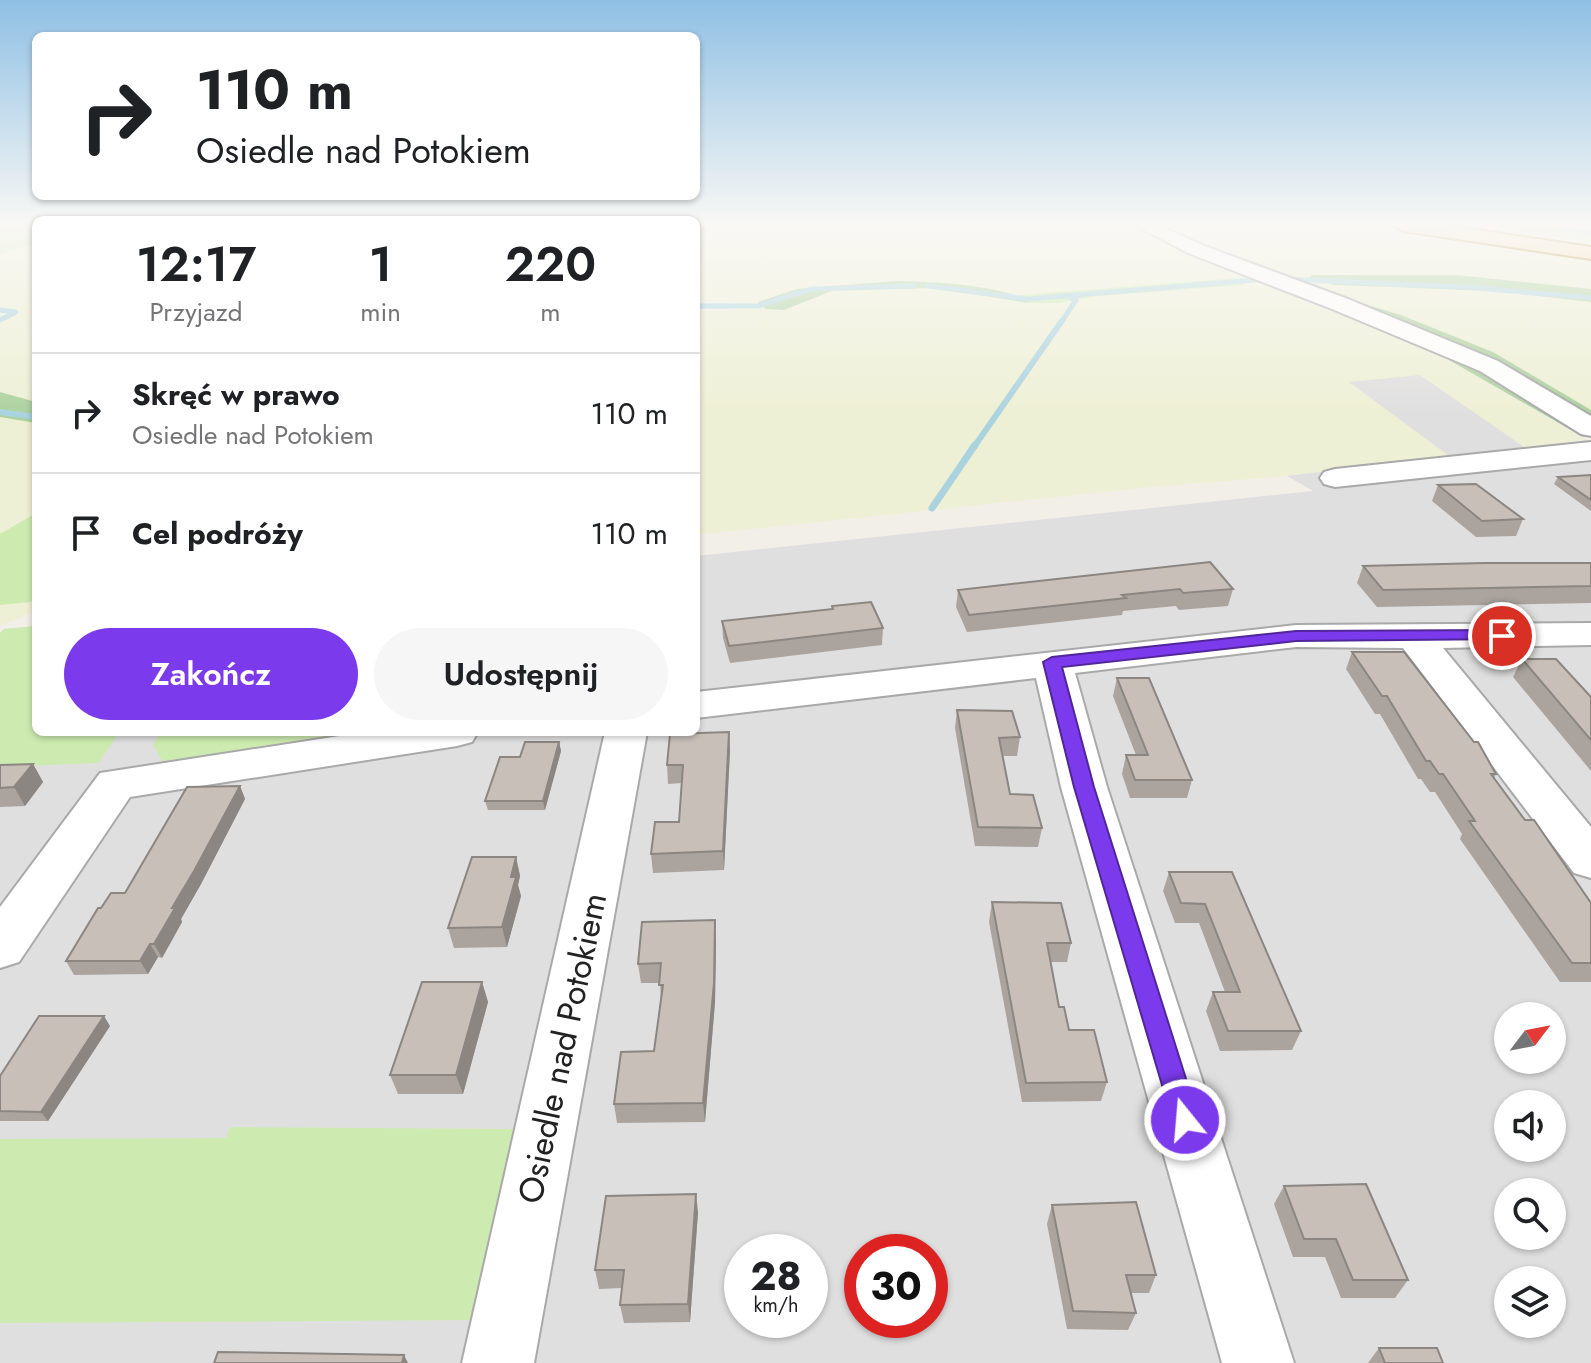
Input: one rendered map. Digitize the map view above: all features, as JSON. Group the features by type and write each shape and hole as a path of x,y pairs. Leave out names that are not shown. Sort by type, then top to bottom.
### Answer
{"street":[{"path":"1299,289 1489,366 1591,428"},
{"path":"1335,478 1591,451"},
{"path":"700,705 1296,636 1591,634"},
{"path":"1414,637 1591,860"},
{"path":"1052,662 1084,787 1258,1363"},
{"path":"0,947 116,784 431,736"},
{"name":"Osiedle nad Potokiem","path":"498,1363 625,736"}],"shaded area":[{"path":"1461,368 1591,443 1591,1363 0,1363 0,633 4,629 32,626 32,736 700,736 700,556 1313,491 1287,476 1306,383"}],"green space":[{"path":"0,289 32,289 32,401 0,392"},
{"path":"700,289 802,289 759,302 783,310 834,290 938,289 1027,302 1020,295 981,289 1286,289 1435,352 1589,442 1527,449 1420,375 1349,382 1449,456 1287,476 1152,487 700,535 700,311 731,310 739,302 700,300"},
{"path":"797,289 904,289 834,290 784,310 766,309 758,302"},
{"path":"938,289 989,289 1029,303"},
{"path":"1102,289 1196,289 1098,296 1057,303 1029,303 1020,295"},
{"path":"1315,289 1591,289 1591,410 1493,352 1401,315"},
{"path":"1431,289 1587,289 1591,289 1591,302 1496,291"},
{"path":"1318,290 1401,315 1493,352 1591,410 1591,437 1583,437 1435,352 1330,306"},
{"path":"0,392 32,401 32,422 0,417"},
{"path":"0,417 32,422 32,515 0,534"},
{"path":"32,515 30,602 0,605 0,534"},
{"path":"30,602 32,613 0,626 0,605"},
{"path":"32,626 32,736 117,736 98,763 0,767 0,633 4,629"},
{"path":"159,736 330,736 329,739 162,761 153,745"},
{"path":"230,1127 516,1129 474,1320 0,1323 0,1139 226,1138"}],"building":[{"path":"1591,475 1591,500 1558,477"},
{"path":"1476,484 1523,519 1482,521 1438,485"},
{"path":"1210,562 1233,589 1183,593 1180,589 969,615 958,590"},
{"path":"1591,563 1591,586 1383,590 1363,566"},
{"path":"871,602 883,628 729,646 722,621 833,609 832,606"},
{"path":"1352,652 1404,652 1474,742 1478,742 1496,774 1491,774 1525,820 1534,820 1591,903 1591,963 1572,963 1469,821 1475,821 1443,774 1439,774 1430,761 1426,761 1387,696 1382,696"},
{"path":"1522,659 1556,659 1591,697 1591,740"},
{"path":"1117,678 1149,678 1192,780 1135,780 1126,755 1148,755"},
{"path":"957,710 1012,711 1020,737 999,738 1010,794 1033,795 1042,828 978,827"},
{"path":"729,732 723,851 651,854 655,822 679,822 683,765 667,765 670,736 700,736 700,733"},
{"path":"525,742 559,742 543,801 485,801 500,757 520,757"},
{"path":"33,764 14,787 0,788 0,765"},
{"path":"240,786 172,908 175,908 140,961 66,961 98,908 111,893 125,893 187,787"},
{"path":"472,857 516,857 511,877 516,877 502,927 448,928"},
{"path":"1169,872 1232,872 1301,1031 1228,1031 1213,992 1240,992 1205,904 1181,903"},
{"path":"992,902 1061,903 1071,943 1047,943 1059,1007 1064,1007 1069,1030 1094,1030 1107,1082 1026,1083"},
{"path":"715,920 714,983 703,1103 614,1104 621,1052 654,1051 663,985 659,985 661,963 638,964 642,922"},
{"path":"422,982 482,982 456,1075 390,1075"},
{"path":"39,1016 104,1016 41,1112 0,1111 0,1076"},
{"path":"1366,1184 1408,1280 1353,1280 1336,1239 1304,1239 1284,1186"},
{"path":"696,1194 688,1304 620,1305 624,1270 595,1270 606,1196"},
{"path":"1136,1202 1156,1275 1126,1275 1136,1313 1073,1311 1052,1205"},
{"path":"1379,1348 1437,1348 1443,1363 1385,1363"},
{"path":"218,1352 404,1355 402,1363 214,1363"}],"waterway":[{"path":"700,306 758,306 812,289 825,289"},
{"path":"948,289 1028,299 1067,296"},
{"path":"1067,296 1152,289"},
{"path":"1484,289 1591,298"},
{"path":"1060,324 1076,300 1067,296"},
{"path":"0,310 16,312 0,320"},
{"path":"974,447 1061,322"},
{"path":"0,412 32,416"},
{"path":"932,508 975,445"}],"route":[{"path":"1185,1120 1084,787 1052,662 1296,636 1502,636"}]}
